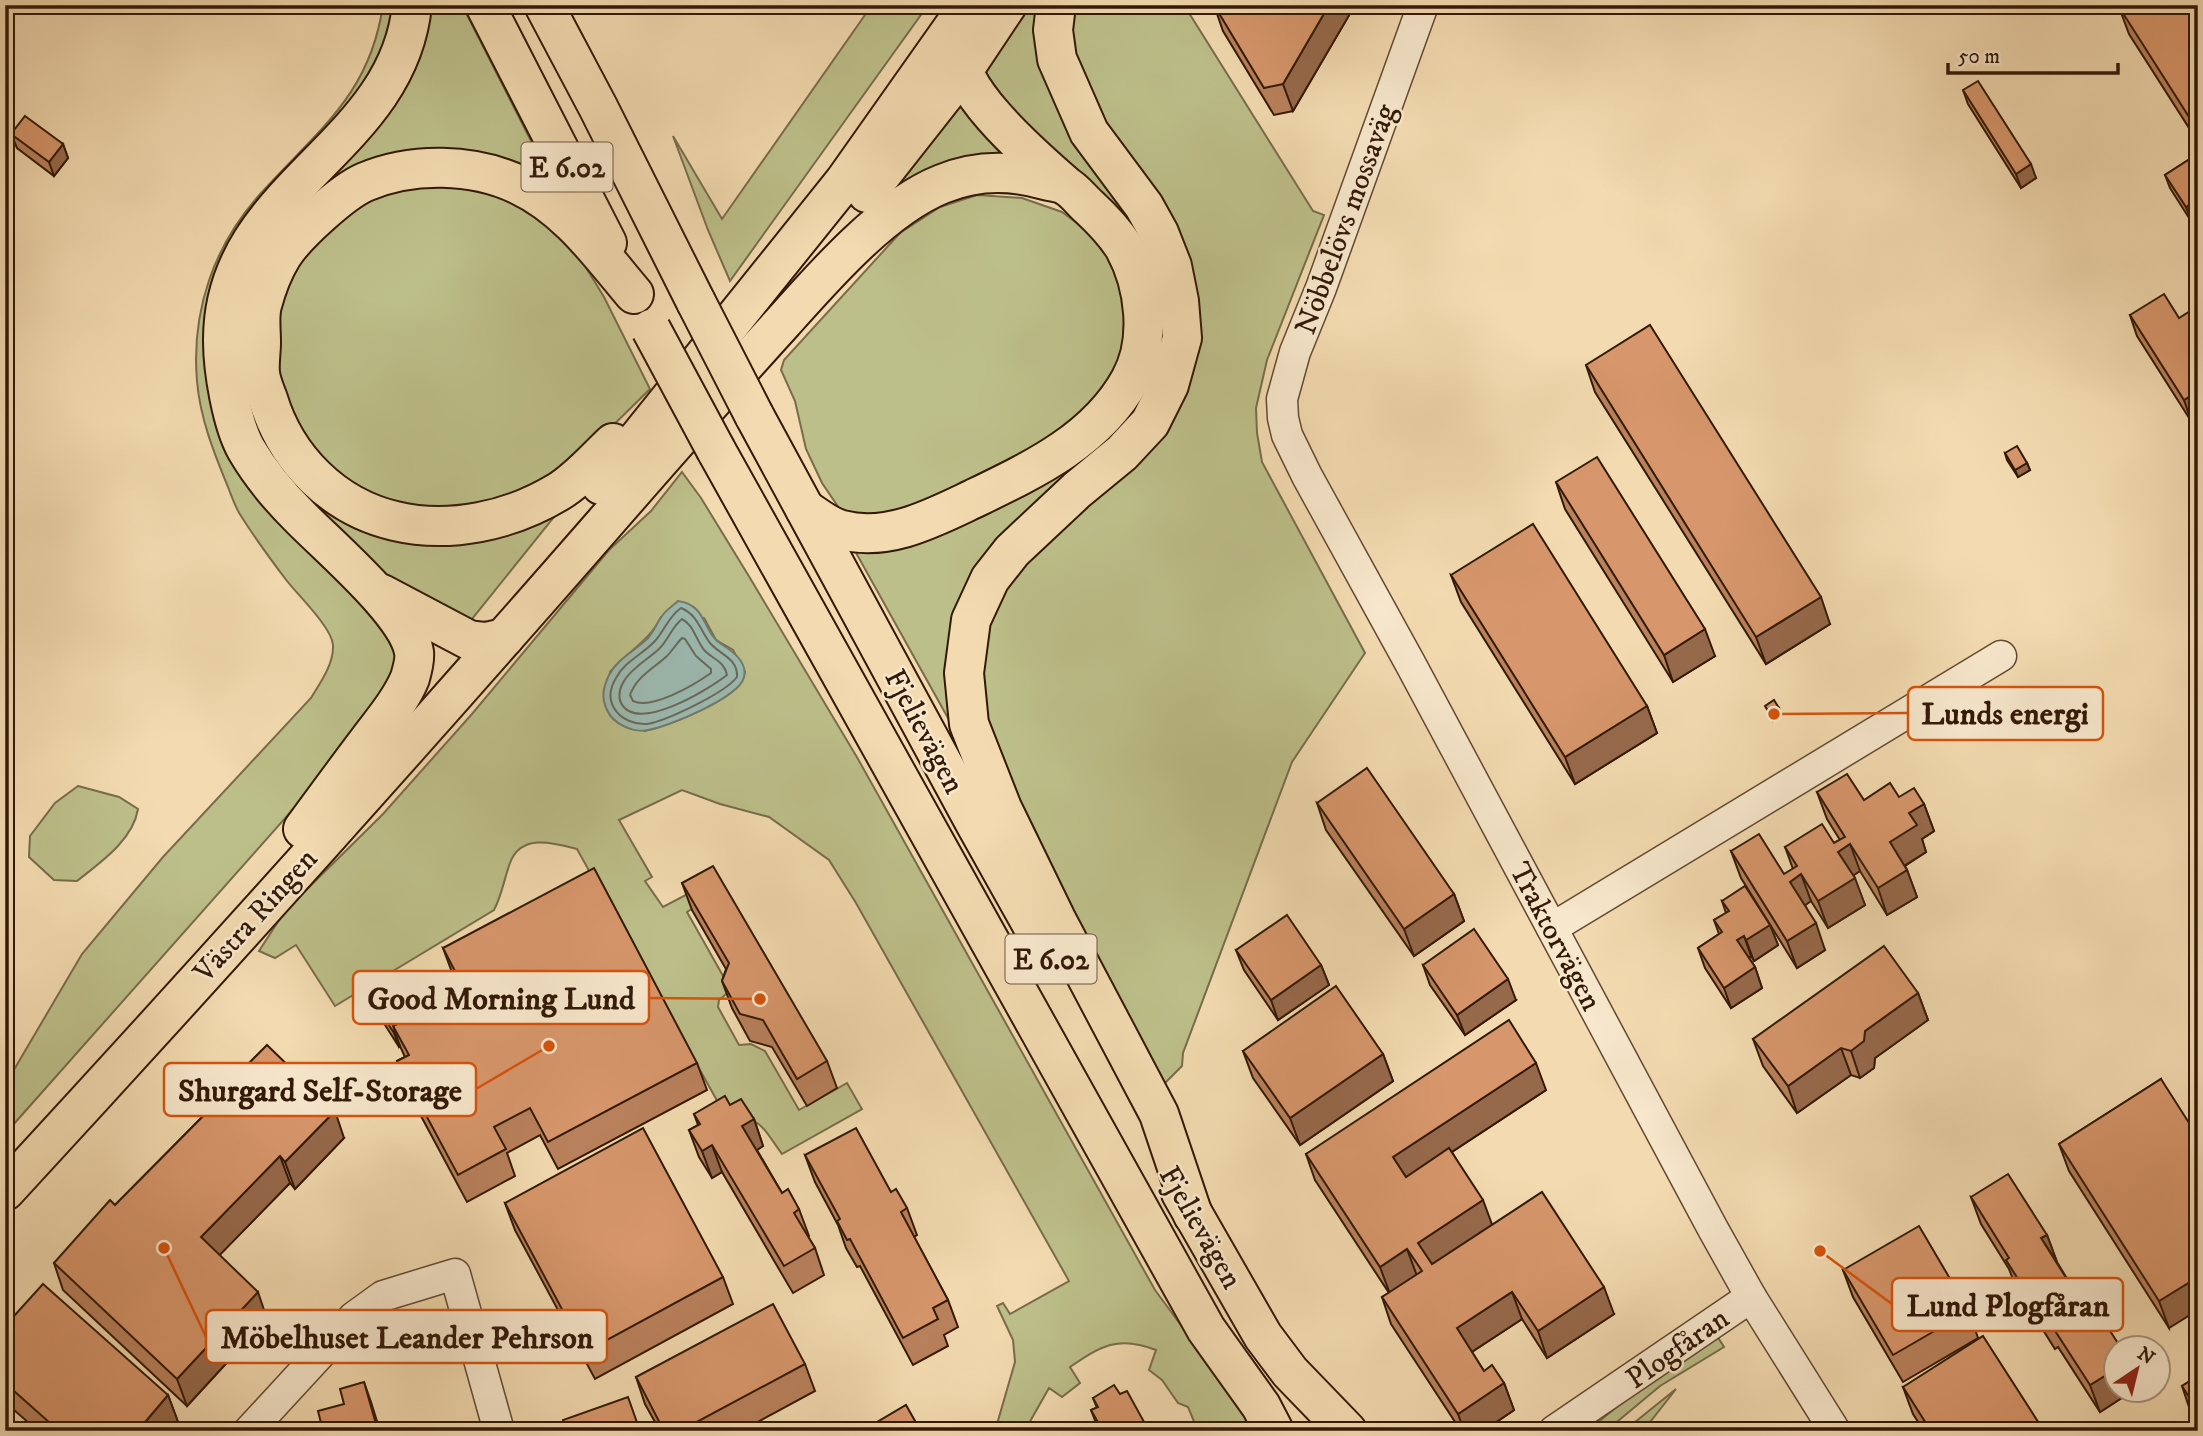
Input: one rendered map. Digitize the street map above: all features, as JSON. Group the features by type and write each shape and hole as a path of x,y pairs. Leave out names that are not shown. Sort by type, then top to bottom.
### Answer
{"main road":[{"path":"298,837 392,709 410,676 415,653 391,611 373,589 297,514 269,482 246,448 233,411 223,341 229,294 244,252 264,221 284,197 348,134 388,82 410,29 412,5"},
{"name":"Fjelievägen","path":"485,5 716,450 1206,1329 1261,1406 1274,1431"},
{"name":"Fjelievägen","path":"544,5 754,415 975,824 1194,1215 1263,1336 1290,1372 1347,1431"},
{"path":"487,639 634,446 844,182 969,5"},
{"path":"806,509 837,529 873,534 937,517 1013,480 1066,449 1104,419 1132,377 1143,342 1142,305 1133,266 1121,242 1098,215 1027,151 972,89 962,71 959,53 967,33 984,5"},
{"path":"663,454 962,71 1007,5"},
{"path":"1056,5 1053,30 1057,59 1089,132 1144,206 1158,233 1172,265 1182,338 1169,385 1150,423 1122,453 1012,551 990,579 971,620 964,673 969,724 1002,807 1050,907 1159,1114 1194,1215"},
{"path":"634,294 582,232 551,205 520,185 479,172 438,167 405,171 364,183 347,194 303,231 282,256 262,306 260,374 272,412 288,444 306,468 344,501 374,516 417,526 449,526 522,511 560,491 613,444 844,182"},
{"path":"487,639 663,454 800,303 869,233 902,207 937,185 967,175 995,172 1030,176 1066,186"},
{"path":"373,589 487,639"},
{"name":"Västra Ringen","path":"5,1157 298,837 487,639"},
{"name":"Västra Ringen","path":"5,1191 487,639"}],"street":[{"name":"Nöbbelövs mossaväg","path":"1287,435 1282,399 1295,352 1321,288 1423,5"},
{"name":"Traktorvägen","path":"1287,435 1709,1222 1751,1297 1835,1431"},
{"path":"1552,928 2001,656"},
{"path":"250,1431 354,1317 383,1296 455,1275 499,1431"},
{"name":"Plogfåran","path":"1554,1431 1751,1297"},
{"name":"Plogfåran","path":"1567,1431 1603,1399"}],"green space":[{"path":"383,5 398,5 396,28 211,375 386,630 400,656 373,719 5,1134 5,1085 82,954 163,857 311,698 331,659 333,645 327,630 269,557 234,502 201,408 196,355 198,329 209,280 231,234 245,212 339,109 354,87 376,36"},
{"path":"423,5 462,5 559,196 528,177 327,187 246,369 374,531 562,507 468,624 414,597 365,559 279,477 239,391 245,279"},
{"path":"872,5 928,5 730,281 673,136 722,219"},
{"path":"1022,5 1044,5 1131,209 1167,328 1162,361 1129,428 1010,531 958,736 855,551 1075,455 1155,315 979,63"},
{"path":"1069,5 1184,5 1313,211 1324,215 1267,360 1256,408 1257,433 1262,462 1365,653 1292,762 1183,1053 1182,1066 1161,1087 1034,852 981,705 982,644 1010,576 1187,380 1105,131 1070,51"},
{"path":"959,93 1023,160 878,209"},
{"path":"398,184 494,190 552,225 582,261 604,297 650,389 590,448 552,478 478,510 399,509 330,473 278,393 272,334 290,269 336,215"},
{"path":"977,195 1022,198 1062,212 1094,236 1124,277 1124,355 1090,413 993,475 875,520 852,517 839,508 822,483 806,449 795,401 781,370 784,360 900,233 940,207"},
{"path":"682,472 701,498 858,759 1155,1290 1247,1415 1254,1431 1198,1431 1188,1407 1178,1403 1162,1380 1149,1370 1156,1350 1120,1343 1101,1348 1070,1367 1080,1383 1062,1397 1049,1388 1028,1425 1038,1431 995,1431 1015,1362 1013,1340 997,1306 1003,1303 1010,1314 1069,1281 856,903 829,860 769,817 720,804 682,790 619,820 652,877 645,881 663,907 699,888 707,899 687,912 731,990 719,1000 718,1007 739,1045 751,1044 765,1051 799,1110 847,1083 862,1109 782,1154 754,1121 725,1115 577,849 539,842 522,847 510,863 494,910 335,1006 296,945 275,958 259,951 285,911 383,814 472,714 609,550 651,511","holes":["661,617 704,618 716,640 733,650 745,672 740,682 731,692 703,709 645,731 610,672 645,640"]},
{"path":"78,786 119,797 138,809 130,831 106,858 77,881 54,880 29,857 30,836 55,803"},
{"path":"1717,1336 1724,1347 1660,1386 1606,1431 1587,1431 1623,1402"},
{"path":"1676,1389 1643,1431 1624,1431"}],"water":[{"path":"678,601 694,608 715,639 738,657 744,666 744,677 740,685 717,702 686,717 648,730 624,726 610,715 605,705 607,680 617,664 648,638 664,614"}],"building":[{"path":"1214,5 1329,5 1283,84 1264,88"},
{"path":"2198,5 2198,131 2119,7"},
{"path":"1978,81 2031,164 2016,174 1963,90"},
{"path":"25,116 63,144 49,162 11,134"},
{"path":"2196,155 2198,199 2186,207 2165,175"},
{"path":"2164,294 2179,318 2198,306 2198,391 2184,400 2130,315"},
{"path":"1650,325 1821,597 1756,637 1586,365"},
{"path":"2017,446 2027,463 2015,470 2005,453"},
{"path":"1597,457 1705,629 1664,655 1556,482"},
{"path":"1533,524 1647,706 1565,757 1451,575"},
{"path":"1774,700 1779,708 1770,714 1765,706"},
{"path":"1367,768 1454,894 1404,929 1317,803"},
{"path":"1847,774 1864,800 1890,783 1899,797 1914,788 1924,804 1909,813 1917,825 1890,842 1907,870 1878,888 1850,844 1838,852 1855,878 1818,901 1801,874 1790,882 1816,923 1787,941 1731,851 1759,834 1784,874 1797,866 1785,847 1822,824 1834,843 1845,837 1817,792"},
{"path":"713,866 827,1061 797,1079 763,1020 740,1014 722,981 729,963 682,883"},
{"path":"594,868 697,1063 548,1142 530,1108 494,1127 506,1149 458,1175 397,1061 409,1055 393,1026 436,1003 442,1013 469,998 443,948"},
{"path":"1745,886 1770,925 1746,940 1744,936 1737,940 1755,967 1724,988 1698,948 1722,932 1714,920 1729,911 1722,901"},
{"path":"1287,915 1321,965 1271,1000 1236,950"},
{"path":"1474,929 1508,979 1457,1015 1423,965"},
{"path":"1884,946 1918,993 1865,1031 1864,1041 1851,1051 1841,1048 1788,1086 1753,1039"},
{"path":"414,979 431,1006 393,1026 394,1033 375,1004"},
{"path":"1336,986 1383,1054 1290,1118 1243,1051"},
{"path":"1509,1020 1536,1063 1393,1157 1406,1177 1449,1148 1483,1200 1418,1243 1432,1264 1542,1192 1604,1287 1538,1331 1512,1292 1457,1328 1484,1371 1492,1365 1504,1383 1458,1414 1382,1297 1422,1271 1407,1249 1380,1267 1306,1154"},
{"path":"267,1045 335,1111 285,1162 280,1156 201,1237 258,1292 177,1379 54,1263 110,1200 115,1205 221,1098 217,1095"},
{"path":"2161,1079 2198,1137 2198,1277 2159,1301 2059,1144"},
{"path":"725,1096 730,1105 741,1099 754,1119 742,1126 782,1193 788,1189 799,1209 794,1213 815,1248 784,1266 712,1145 702,1151 689,1130 700,1124 694,1114"},
{"path":"643,1128 723,1277 585,1352 505,1203"},
{"path":"856,1128 891,1192 896,1189 907,1208 901,1212 948,1300 933,1308 938,1319 903,1338 850,1239 847,1240 837,1221 840,1219 805,1155"},
{"path":"2008,1174 2047,1235 2041,1238 2080,1300 2087,1295 2112,1334 2102,1334 2102,1378 2090,1385 2048,1320 2045,1322 1971,1197"},
{"path":"1919,1226 1969,1311 1893,1355 1843,1270"},
{"path":"43,1284 168,1395 146,1421 153,1427 149,1431 59,1431 5,1383 5,1326"},
{"path":"773,1304 805,1364 680,1431 664,1431 636,1377"},
{"path":"1983,1336 2044,1431 1931,1431 1903,1387"},
{"path":"2198,1376 2198,1411 2182,1386"},
{"path":"364,1382 378,1431 307,1431 322,1427 318,1411 344,1404 340,1389"},
{"path":"1114,1385 1120,1394 1127,1391 1149,1431 1092,1431 1100,1426 1091,1410 1098,1407 1093,1398"},
{"path":"628,1397 640,1431 567,1431 563,1420"},
{"path":"906,1405 919,1428 914,1431 868,1431 867,1428"}],"place":[{"name":"Lunds energi","path":"1774,714"},
{"name":"Good Morning Lund","path":"760,999"},
{"name":"Shurgard Self-Storage","path":"549,1046"},
{"name":"Möbelhuset Leander Pehrson","path":"164,1248"},
{"name":"Lund Plogfåran","path":"1820,1251"}]}
